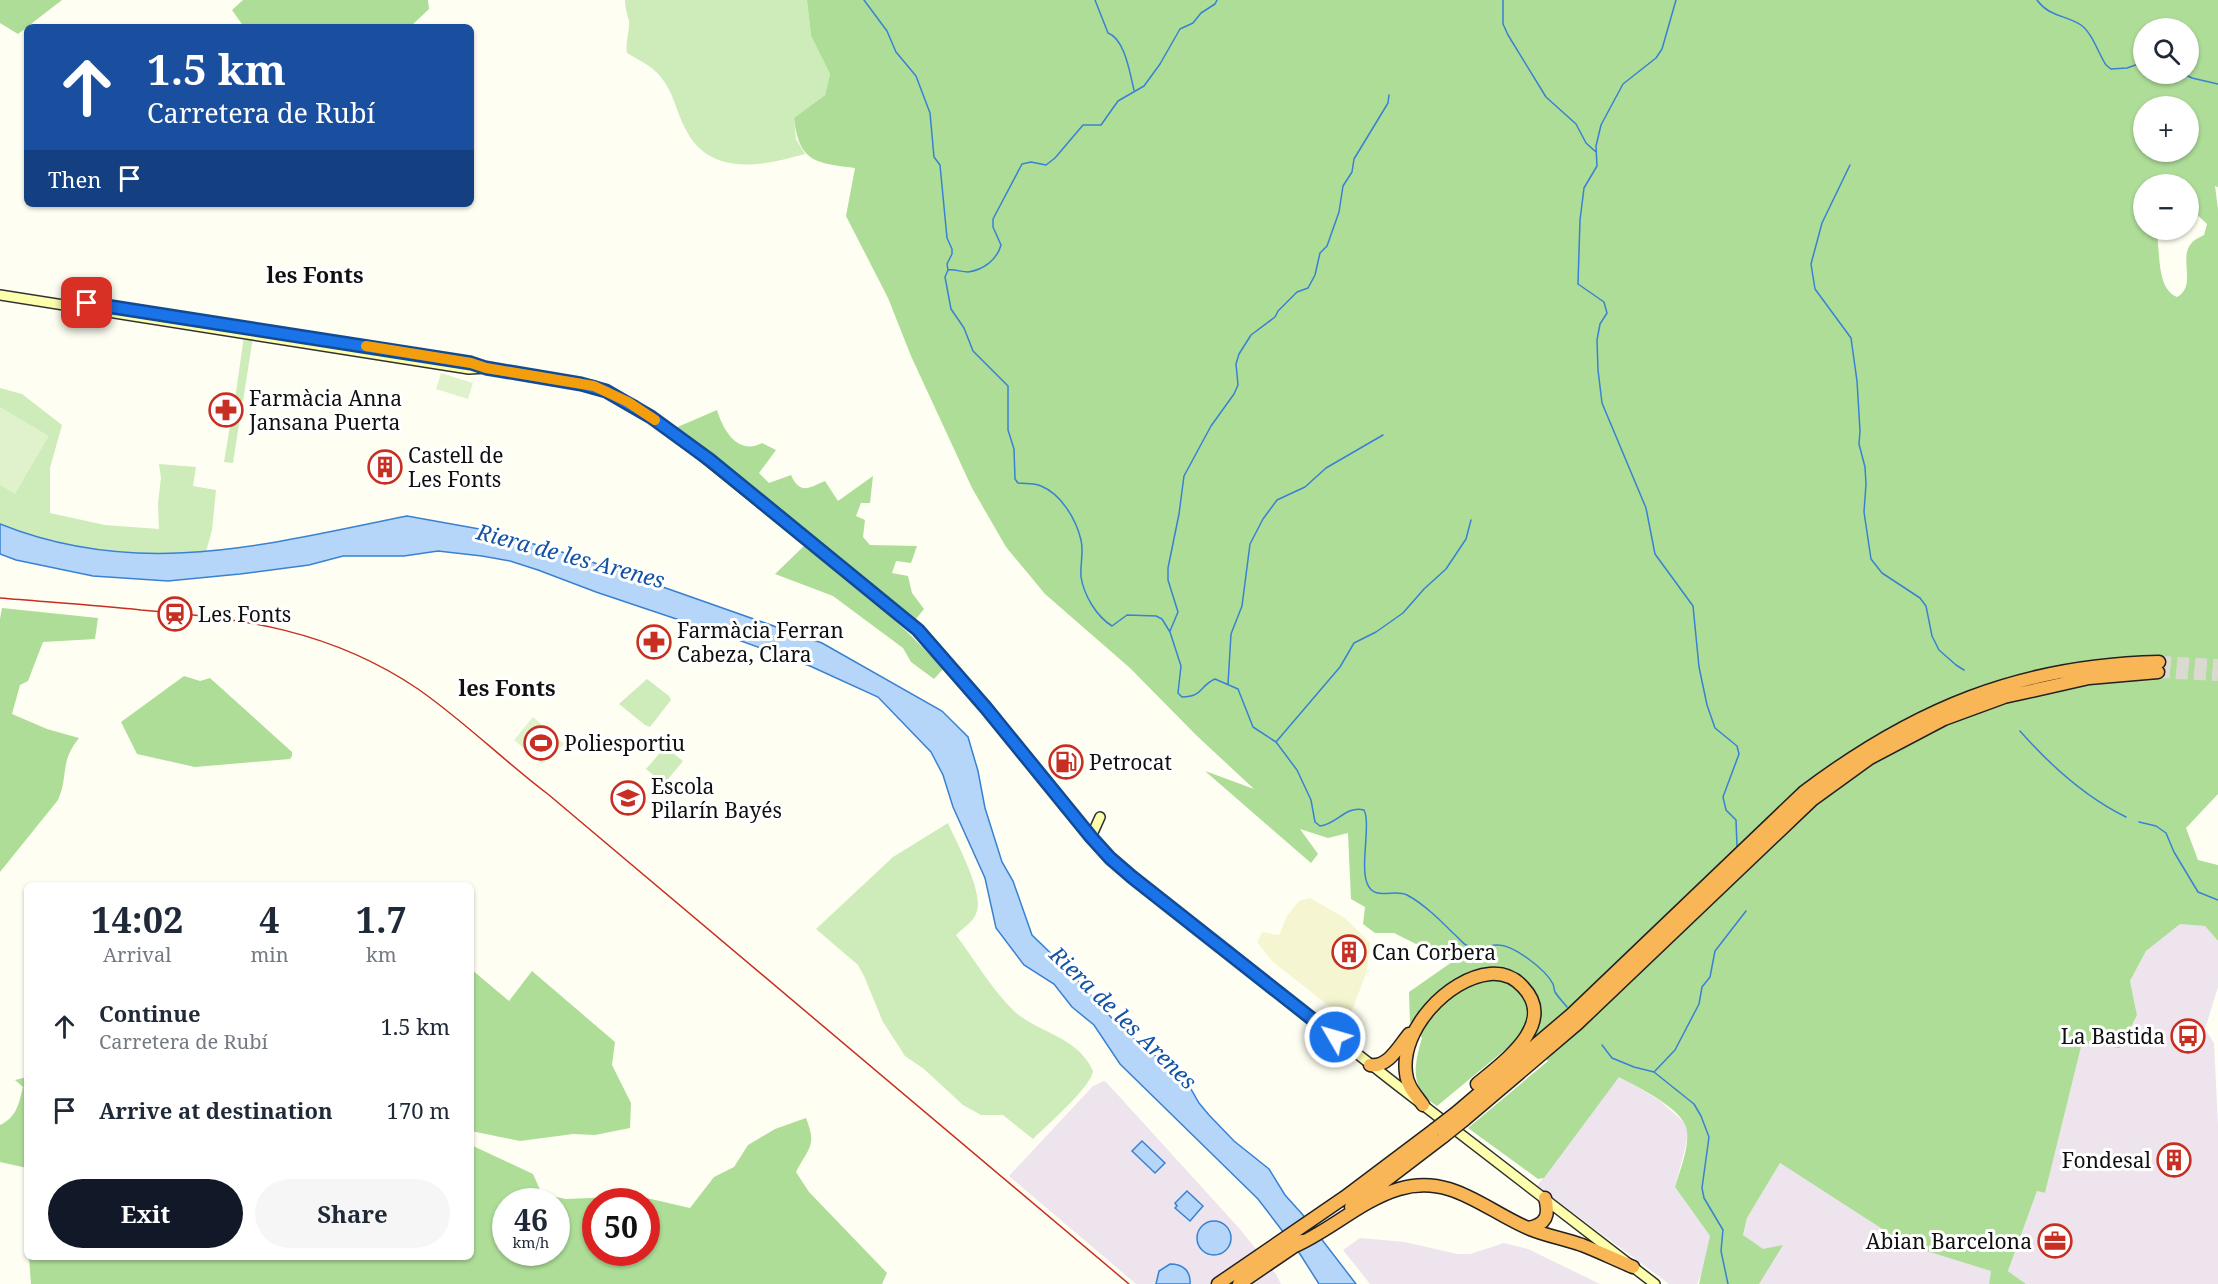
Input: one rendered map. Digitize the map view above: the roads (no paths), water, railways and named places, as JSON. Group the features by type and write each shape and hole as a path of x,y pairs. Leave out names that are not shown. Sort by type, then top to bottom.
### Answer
{"highway":[{"path":"1350,1206 1383,1169 1577,1024 1812,800 1870,758 1944,719 2004,697 2089,678 2158,667"},
{"path":"1239,1284 1350,1206 1456,1114 1522,1043 1532,1027 1533,1004 1529,994 1518,982 1505,975 1490,974 1461,984 1438,1000 1386,1062 1370,1065"},
{"path":"1422,1105 1407,1080 1405,1065 1411,1040 1425,1015"},
{"path":"1218,1284 1350,1206 1418,1185 1449,1188 1474,1198 1528,1228 1584,1246 1633,1267"},
{"path":"1528,1228 1537,1226 1545,1220 1548,1210 1545,1198"}],"main road":[{"path":"0,288 463,368 486,368 581,384 606,391 643,411 710,460 918,630 986,708 1091,837 1132,877 1370,1065 1655,1284"},
{"path":"0,294 242,330"},
{"path":"1079,822 1086,825 1099,820 1091,837"}],"water":[{"name":"Riera de les Arenes","path":"407,516 485,530 572,555 822,643 942,711 968,737 978,771 985,808 1002,862 1013,881 1032,935 1068,970 1120,1027 1183,1075 1199,1103 1209,1115 1234,1141 1269,1169 1285,1195 1356,1284 1319,1284 1300,1254 1258,1199 1120,1064 1094,1025 1072,1007 1054,984 1024,965 996,928 985,878 953,807 943,775 931,752 878,697 810,666 730,637 538,570 510,561 482,556 438,551 404,556 343,556 309,565 168,581 93,576 16,560 0,554 0,524 52,541 103,550 153,553 203,552 253,546"},
{"path":"1142,1141 1165,1163 1155,1173 1132,1151"},
{"path":"1187,1191 1203,1206 1190,1221 1175,1208 1177,1206 1175,1203"},
{"path":"1214,1221 1226,1226 1231,1238 1226,1250 1214,1255 1202,1250 1197,1238 1202,1226"},
{"path":"1170,1264 1179,1265 1188,1272 1190,1284 1156,1284 1159,1271"}],"waterway":[{"path":"864,0 887,31 896,52 916,76 930,113 934,157 940,165 947,238 952,249 945,277 951,309 964,328 973,351 1008,386 1008,430 1014,449 1015,479 1018,483 1041,486 1055,495 1067,508 1079,532 1082,545 1081,577 1088,598 1096,611 1112,626 1127,615 1156,616 1162,619 1170,632 1181,666 1178,693 1182,697 1194,695 1215,679 1238,689 1253,727 1276,742 1297,770 1311,800 1315,822 1320,826 1352,810 1364,810 1366,816 1365,876 1370,889 1379,893 1407,895 1432,912 1463,943 1470,947 1498,945 1521,954 1549,978 1555,992 1567,1007"},
{"path":"1095,0 1108,33 1119,42 1123,49 1134,90"},
{"path":"948,270 974,271 993,260 1001,245 993,227 993,219 1022,164 1031,162 1046,165 1055,158 1083,125 1101,125 1118,101 1144,86 1180,29 1193,23 1217,0"},
{"path":"1503,0 1503,24 1508,35 1546,97 1576,124 1586,143 1596,152"},
{"path":"1676,0 1662,49 1656,58 1623,84 1601,125 1596,146 1597,166 1584,188 1580,220 1578,284 1604,302 1607,313 1600,324 1597,340 1602,403 1646,508 1655,554 1693,606 1699,667 1707,705 1715,728 1737,746 1739,754 1723,797 1726,810 1736,820 1737,846"},
{"path":"2037,0 2052,13 2081,25 2092,38 2106,65 2111,69 2133,66"},
{"path":"2199,80 2218,84"},
{"path":"1170,631 1178,612 1168,580 1168,568 1184,476 1211,426 1234,394 1238,385 1236,364 1239,354 1251,335 1275,317 1297,292 1308,288 1315,275 1320,253 1327,246 1339,212 1343,186 1352,172 1354,159 1388,103 1389,95"},
{"path":"1850,165 1822,223 1811,264 1815,289 1851,338 1857,381 1859,444 1865,467 1864,512 1871,559 1882,573 1920,598 1926,606 1932,636 1939,650 1964,670"},
{"path":"1228,684 1231,634 1242,606 1250,544 1263,519 1277,500 1305,487 1326,468 1383,435"},
{"path":"1276,742 1340,667 1354,643 1376,632 1403,613 1446,569 1466,539 1471,520"},
{"path":"2020,731 2043,756 2082,790 2126,817"},
{"path":"2139,822 2156,826 2166,833 2174,852 2198,892 2218,900"},
{"path":"1655,1071 1675,1050 1699,1004 1702,987 1710,977 1715,951 1746,911"},
{"path":"1602,1045 1612,1058 1654,1072 1694,1104 1701,1116 1709,1137 1702,1188 1704,1198 1723,1230 1721,1251 1728,1284"}],"tunnel":[{"path":"2159,662 2218,665"},
{"path":"2158,672 2218,675"}],"railway":[{"path":"0,598 215,617 285,630 352,653 418,689 549,795 1129,1284"}],"place":[{"name":"Farmàcia Anna Jansana Puerta","path":"226,410"},
{"name":"Castell de Les Fonts","path":"385,467"},
{"name":"Les Fonts","path":"175,614"},
{"name":"Farmàcia Ferran Cabeza, Clara","path":"654,642"},
{"name":"Poliesportiu","path":"541,743"},
{"name":"Petrocat","path":"1066,762"},
{"name":"Escola Pilarín Bayés","path":"628,798"},
{"name":"Can Corbera","path":"1349,952"},
{"name":"La Bastida","path":"2188,1036"},
{"name":"Fondesal","path":"2174,1160"},
{"name":"Abian Barcelona","path":"2055,1241"}],"district":[{"name":"les Fonts","path":"315,274"},
{"name":"les Fonts","path":"507,687"}]}
